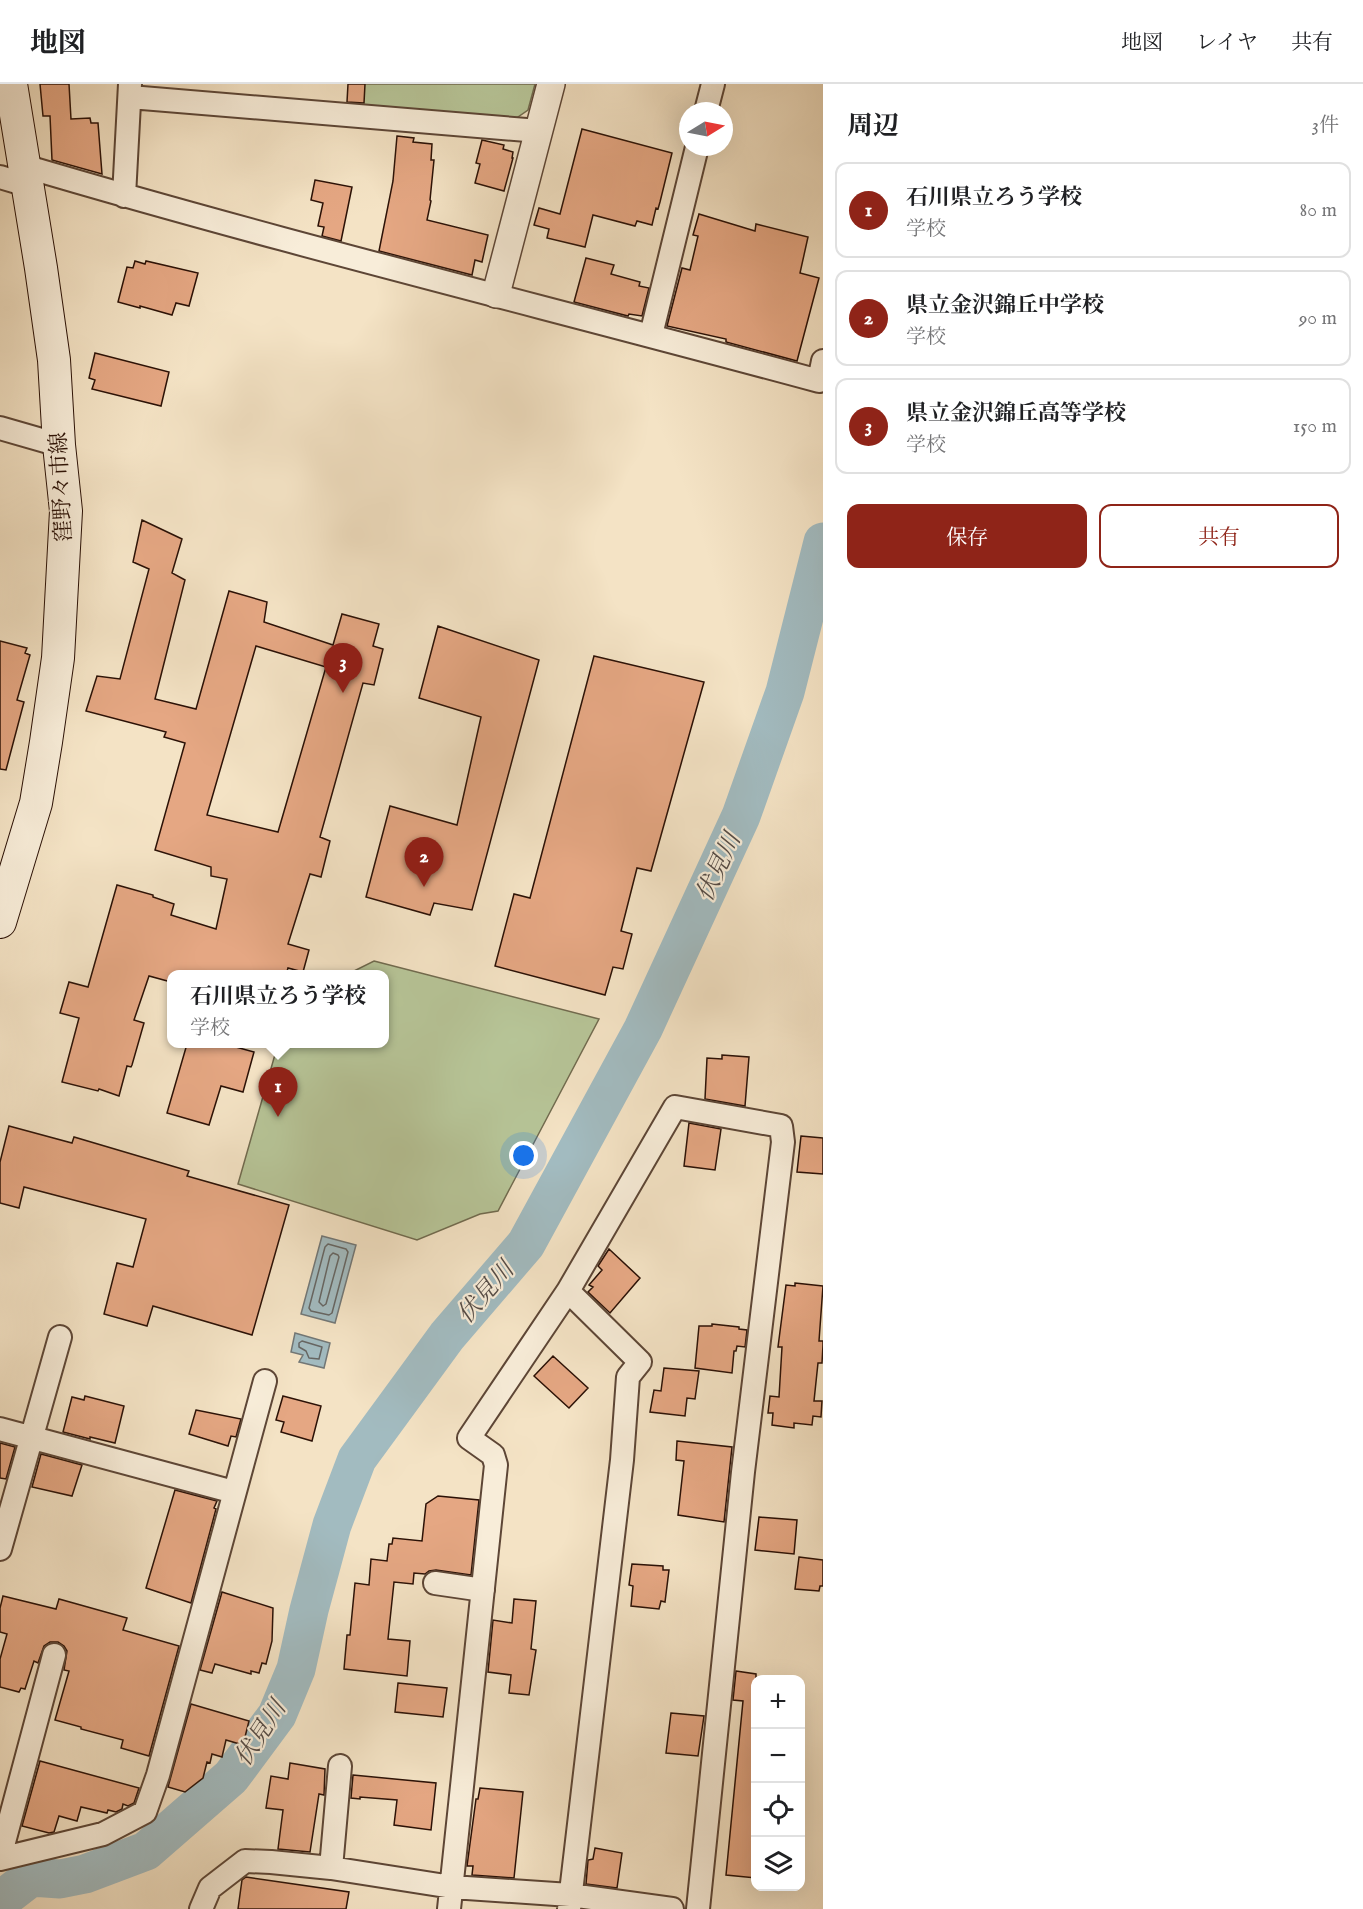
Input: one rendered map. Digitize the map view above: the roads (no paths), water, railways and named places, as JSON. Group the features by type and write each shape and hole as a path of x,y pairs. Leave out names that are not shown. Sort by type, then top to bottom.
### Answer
{"main road":[{"name":"窪野々市線","path":"0,922 36,803 58,658 66,511 54,360 41,268 17,176 10,84"}],"street":[{"path":"496,294 551,84"},
{"path":"708,102 713,84"},
{"path":"124,196 130,90 539,131"},
{"path":"651,335 695,156"},
{"path":"17,176 124,196 819,381 823,361"},
{"path":"2,435 59,445"},
{"path":"451,1898 496,1465 493,1455 469,1438 567,1291 675,1107 782,1126 783,1142 744,1460 698,1909"},
{"path":"567,1291 640,1362 628,1377 622,1460 569,1902"},
{"path":"0,1549 60,1337"},
{"path":"54,1655 0,1858 103,1834 145,1812 158,1775 265,1381"},
{"path":"0,1429 234,1492"},
{"path":"435,1583 483,1590"},
{"path":"331,1868 340,1766"},
{"path":"201,1909 210,1888 245,1861 331,1868 451,1898 569,1902 672,1909"}],"water":[{"path":"322,1236 356,1245 335,1323 301,1314"},
{"path":"295,1333 330,1343 324,1368 299,1362 303,1355 291,1352"}],"waterway":[{"name":"伏見川","path":"0,1901 31,1877 60,1879 85,1874 146,1851 231,1777 277,1715 296,1669 332,1525 357,1459 447,1336 526,1244 643,1029 741,816 785,692 823,542"}],"place":[{"name":"県立金沢錦丘高等学校","path":"343,693"},
{"name":"県立金沢錦丘中学校","path":"424,887"},
{"name":"石川県立ろう学校","path":"278,1117"}]}
